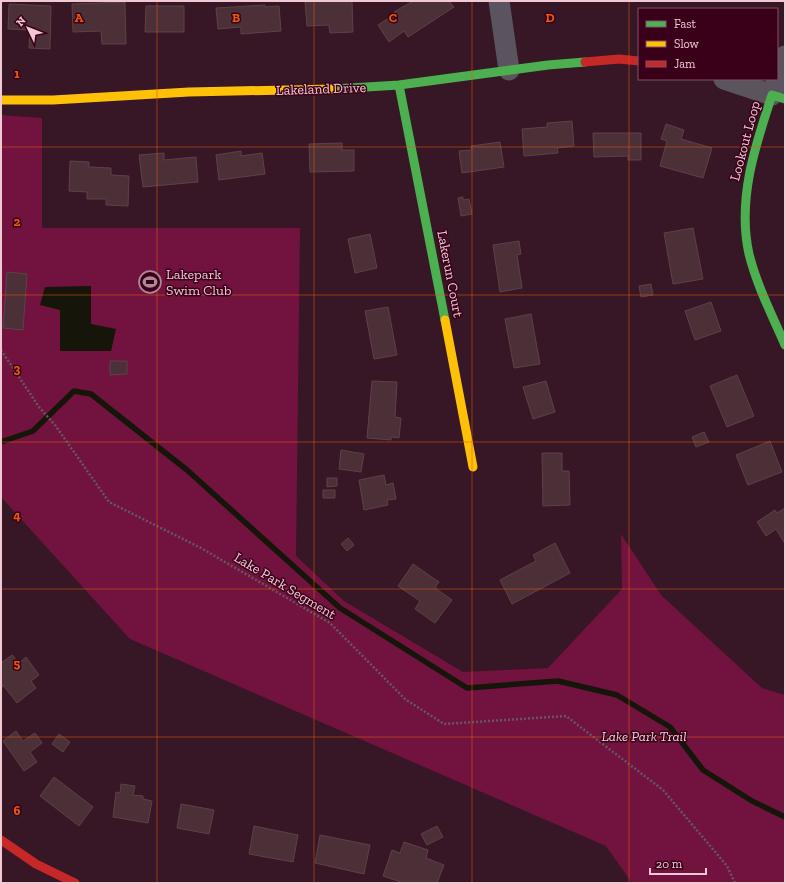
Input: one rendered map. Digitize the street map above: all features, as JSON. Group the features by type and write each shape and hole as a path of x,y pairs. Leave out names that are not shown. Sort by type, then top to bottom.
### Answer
{"street":[{"path":"499,1 509,70"},
{"path":"727,80 779,97 785,56"},
{"name":"Lakeland Drive","path":"1,100 53,100 189,92 315,90 399,85 509,70 619,59 638,61"},
{"name":"Lakerun Court","path":"399,85 472,467"},
{"name":"Lookout Loop","path":"779,97 751,165 746,197 746,234 755,273 785,345"},
{"path":"1,840 19,854 44,869 76,883"}],"path":[{"name":"Lake Park Segment","path":"1,350 39,407 55,425 110,502 201,548 330,623 405,699 444,724 566,716 663,790 727,866 735,883"}],"green space":[{"name":"Lake Park Trail","path":"1,115 42,118 42,228 300,228 296,556 344,601 463,672 548,668 622,589 621,534 661,595 762,688 785,695 785,883 632,883 606,846 130,639 1,497"}],"shaded area":[{"path":"91,286 91,324 116,329 111,351 60,351 60,310 40,305 45,287"}],"building":[{"path":"352,1 353,32 330,33 329,25 307,26 305,2"},
{"path":"413,1 449,1 454,7 408,37 404,31 389,42 378,25 395,14 394,12"},
{"path":"125,2 126,44 102,44 101,31 73,32 72,4"},
{"path":"9,4 51,6 50,49 29,48 30,30 8,29"},
{"path":"265,5 265,7 279,6 281,31 241,34 241,27 218,29 216,8"},
{"path":"146,6 184,6 184,32 145,32"},
{"path":"572,121 574,146 557,148 558,153 524,156 522,129 547,127 547,123"},
{"path":"666,124 684,130 681,139 712,148 703,178 660,166 667,141 661,139"},
{"path":"593,133 641,133 641,160 628,160 628,156 594,157"},
{"path":"500,142 504,167 462,173 459,151 472,150 471,146"},
{"path":"342,143 342,150 354,150 354,171 310,172 309,144"},
{"path":"241,151 241,156 262,153 265,174 219,180 216,155"},
{"path":"164,153 164,160 196,157 198,182 143,187 139,155"},
{"path":"70,161 89,162 89,167 111,168 111,175 129,176 128,206 106,205 106,199 87,199 87,192 69,191"},
{"path":"463,197 463,200 469,199 472,214 461,216 458,198"},
{"path":"693,228 703,279 673,284 664,233"},
{"path":"370,234 377,268 355,273 348,239"},
{"path":"519,241 521,254 517,255 522,288 500,292 493,245"},
{"path":"7,272 27,274 23,330 3,328"},
{"path":"651,284 653,295 641,297 639,286"},
{"path":"711,302 721,331 695,340 685,311"},
{"path":"388,307 397,355 374,359 365,311"},
{"path":"531,314 540,364 514,368 505,319"},
{"path":"110,361 127,361 127,374 110,375"},
{"path":"737,375 754,416 727,427 710,386"},
{"path":"372,381 397,382 395,417 401,418 399,438 391,437 391,440 367,438"},
{"path":"546,381 555,412 533,419 523,387"},
{"path":"704,432 709,442 696,447 692,437"},
{"path":"770,441 782,472 748,485 736,455"},
{"path":"341,450 364,454 361,472 339,469"},
{"path":"542,453 562,453 562,471 569,471 570,505 543,506"},
{"path":"384,475 386,485 393,483 396,499 387,500 388,505 364,510 359,480"},
{"path":"327,478 337,478 337,486 327,487"},
{"path":"323,490 335,490 335,498 323,498"},
{"path":"785,508 785,544 776,529 766,536 757,522 775,510 777,513"},
{"path":"348,538 354,545 347,551 341,544"},
{"path":"555,543 570,573 512,604 500,580 536,561 533,555"},
{"path":"413,564 439,582 435,588 452,600 435,623 415,609 420,601 398,586"},
{"path":"12,655 19,663 26,657 39,675 31,681 36,688 17,703 3,685 1,690 1,663"},
{"path":"16,731 23,741 35,733 42,743 30,752 37,762 24,771 3,741"},
{"path":"59,734 70,742 63,752 52,744"},
{"path":"54,777 93,807 79,826 40,796"},
{"path":"121,784 135,786 133,795 143,796 143,799 152,801 148,823 113,817 116,792 120,793"},
{"path":"181,804 214,810 209,834 177,828"},
{"path":"254,826 298,835 293,862 249,854"},
{"path":"437,826 443,837 427,845 421,834"},
{"path":"320,835 370,845 364,874 315,863"},
{"path":"404,842 428,850 426,858 444,865 437,883 404,883 383,876 392,850 400,853"}],"waterway":[{"path":"1,442 33,431 74,391 91,394 187,470 340,608 467,688 558,681 617,695 670,727 703,770 752,801 785,817"}],"traffic: fast":[{"path":"334,89 399,85 548,65 585,62"},
{"path":"399,85 445,320"},
{"path":"785,99 772,95 754,153 745,214 746,234 752,266 785,345"}],"traffic: slow":[{"path":"1,100 53,100 189,92 334,89"},
{"path":"445,320 473,467"}],"traffic: jam":[{"path":"585,62 619,59 638,61"},
{"path":"1,840 36,864 75,883"}],"place":[{"name":"Lakepark Swim Club","path":"150,282"}]}
